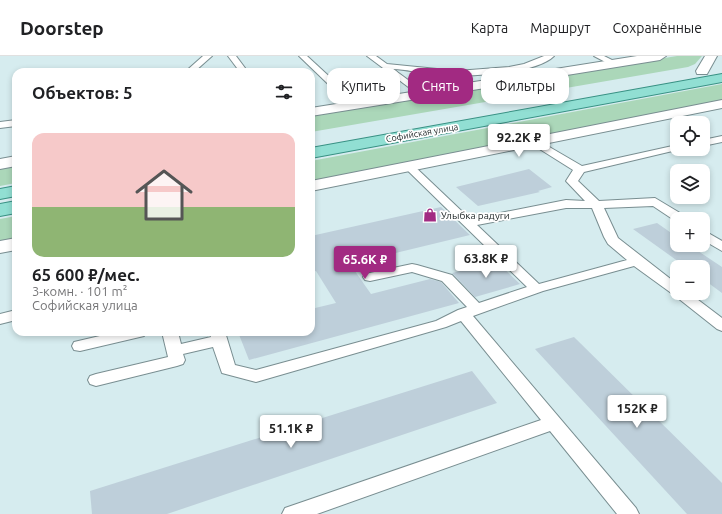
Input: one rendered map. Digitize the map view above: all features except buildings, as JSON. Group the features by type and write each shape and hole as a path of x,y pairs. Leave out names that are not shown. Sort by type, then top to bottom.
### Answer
{"main road":[{"name":"Софийская улица","path":"315,139 702,70 721,76"},
{"name":"Софийская улица","path":"315,152 617,97 721,76"},
{"path":"600,88 617,97"},
{"path":"0,194 12,192"},
{"path":"0,210 12,208"}],"street":[{"path":"473,87 660,56"},
{"path":"702,70 711,56"},
{"path":"315,111 408,97"},
{"path":"315,185 722,104"},
{"path":"0,164 12,162"},
{"path":"0,247 12,245"}],"lane":[{"path":"194,68 208,56"},
{"path":"232,56 241,68"},
{"path":"303,56 355,105"},
{"path":"371,56 408,84"},
{"path":"386,67 396,66 436,72 473,73 536,63 550,56"},
{"path":"598,56 614,64"},
{"path":"0,125 12,124"},
{"path":"710,141 722,138"},
{"path":"534,141 580,170"},
{"path":"670,150 580,170 575,174 572,181 576,188 596,204 613,240 670,286"},
{"path":"408,166 537,289"},
{"path":"468,223 566,204 615,205 655,202 670,212"},
{"path":"710,238 721,245"},
{"path":"174,351 218,336 228,369 256,376 441,324 470,311 537,289 638,261"},
{"path":"370,277 412,268 447,278 554,423 629,514"},
{"path":"689,300 722,326"},
{"path":"0,319 12,316"},
{"path":"80,346 122,336"},
{"path":"96,380 176,360 171,336"},
{"path":"292,514 554,423"}],"green space":[{"path":"677,56 702,56 695,64 688,67 569,88 569,74"},
{"path":"722,84 722,100 315,180 315,160"},
{"path":"481,88 481,103 315,131 315,115 384,104 400,104 400,101 408,100 408,104 473,104 473,89"},
{"path":"12,166 12,184 0,186 0,168"},
{"path":"12,217 12,239 0,241 0,219"}],"place":[{"name":"Улыбка радуги","path":"430,215"}]}
